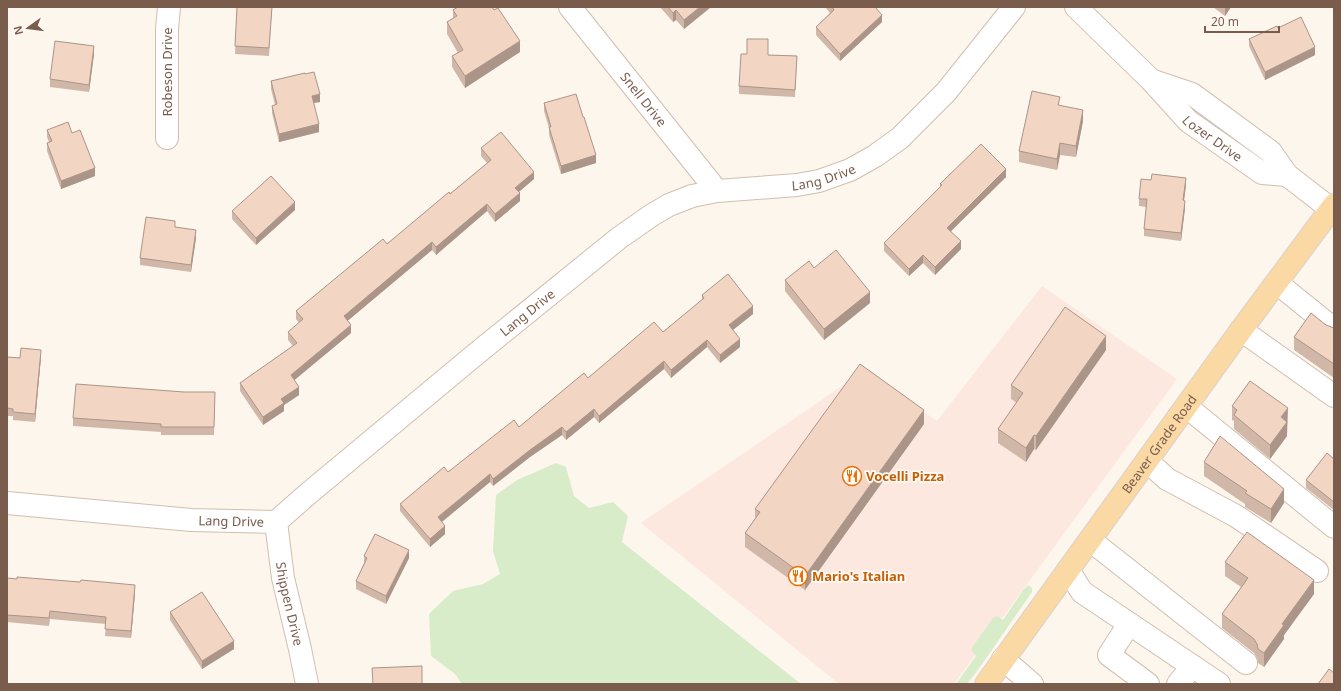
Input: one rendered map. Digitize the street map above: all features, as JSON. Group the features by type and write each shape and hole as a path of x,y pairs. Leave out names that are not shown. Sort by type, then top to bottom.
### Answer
{"main road":[{"name":"Beaver Grade Road","path":"986,684 1241,330 1332,207"}],"street":[{"name":"Robeson Drive","path":"167,138 169,7"},
{"name":"Snell Drive","path":"570,7 717,191"},
{"name":"Lang Drive","path":"7,503 191,520 276,522 476,354 618,238 652,215 669,205 692,196 717,191 783,187 819,181 850,170 875,156 900,138 946,92 1014,7"},
{"name":"Lozer Drive","path":"1076,7 1151,80 1192,94 1271,152 1287,175 1332,207"},
{"path":"1277,283 1334,329"},
{"path":"1241,330 1334,396"},
{"path":"1187,407 1334,527"},
{"path":"1147,461 1167,479 1236,516 1317,571"},
{"name":"Shippen Drive","path":"276,522 283,578 307,684"},
{"path":"1090,540 1246,663"},
{"path":"1068,570 1082,592 1219,684"},
{"path":"1129,624 1109,655 1148,684"},
{"path":"1004,659 1032,684"},
{"path":"1178,684 1192,666"}],"shaded area":[{"path":"1042,286 1177,379 954,684 839,684 641,523 864,371 937,421"}],"green space":[{"path":"556,463 566,467 574,496 589,508 613,502 628,516 622,542 801,684 462,684 455,674 431,656 429,614 453,591 483,584 500,574 493,551 496,495 517,480"},
{"path":"1028,585 1032,588 1032,592 980,667 967,684 956,684 976,656 972,650 973,646 993,618 997,616 1003,620"}],"building":[{"path":"237,7 272,7 269,48 235,46"},
{"path":"458,7 492,7 494,10 498,8 520,41 465,76 452,56 463,50 447,22 457,16 453,10"},
{"path":"668,7 700,7 684,20 676,10 673,13"},
{"path":"832,7 875,7 882,15 840,54 816,27 834,10"},
{"path":"1301,17 1315,47 1265,72 1249,39"},
{"path":"747,39 768,39 768,55 797,56 795,90 739,86 741,54 747,54"},
{"path":"55,41 94,46 89,85 50,79"},
{"path":"314,72 320,94 312,96 319,124 279,134 272,106 277,104 271,81"},
{"path":"1032,91 1060,97 1058,105 1083,110 1076,146 1060,143 1057,159 1019,151"},
{"path":"576,94 596,155 561,166 549,127 551,127 544,103"},
{"path":"68,122 72,133 80,130 95,168 61,181 47,143 52,141 47,130"},
{"path":"501,132 534,172 515,188 520,193 495,214 487,204 436,247 432,242 344,316 351,325 291,375 299,387 281,399 284,403 263,417 240,383 297,343 288,332 303,319 296,311 383,239 387,244 449,192 450,194 491,160 481,148"},
{"path":"981,144 1006,169 947,228 961,241 935,267 923,255 909,269 884,243 942,185 940,184"},
{"path":"1152,174 1186,178 1181,233 1144,229 1147,199 1139,199 1141,179 1151,180"},
{"path":"271,176 295,202 256,238 232,211"},
{"path":"146,217 175,221 175,227 196,230 191,265 140,258"},
{"path":"836,250 870,292 824,329 785,280 809,261 814,268"},
{"path":"728,274 753,306 729,325 740,339 720,355 707,340 671,370 664,361 599,416 594,409 566,432 562,427 493,479 490,474 438,517 445,526 430,539 400,504 444,467 448,472 514,420 519,427 584,373 588,378 654,322 663,332 704,298 702,295"},
{"path":"1065,307 1106,336 1026,448 998,429 1023,393 1011,385"},
{"path":"1311,313 1326,325 1334,328 1334,364 1294,337"},
{"path":"21,348 41,350 35,414 13,412 13,409 7,408 7,357 20,358"},
{"path":"860,364 924,410 805,576 745,533 760,512 755,509"},
{"path":"1250,381 1288,408 1281,417 1287,422 1270,445 1234,415 1237,410 1232,406"},
{"path":"76,384 184,392 215,392 214,427 161,427 161,424 73,418"},
{"path":"1220,436 1284,489 1271,509 1245,493 1247,491 1204,462"},
{"path":"1327,453 1334,459 1334,502 1306,480"},
{"path":"1247,532 1314,580 1282,624 1284,625 1264,653 1258,649 1254,639 1222,614 1248,578 1225,562"},
{"path":"375,534 409,550 386,596 356,581 367,558 364,556"},
{"path":"17,577 80,582 81,580 135,585 131,631 105,629 106,617 50,611 49,618 7,615 7,578 17,579"},
{"path":"202,592 234,641 202,661 170,612"},
{"path":"422,666 422,684 373,684 372,668"},
{"path":"1329,669 1334,673 1334,684 1318,684"}],"place":[{"name":"Vocelli Pizza","path":"852,476"},
{"name":"Mario's Italian","path":"798,576"}]}
